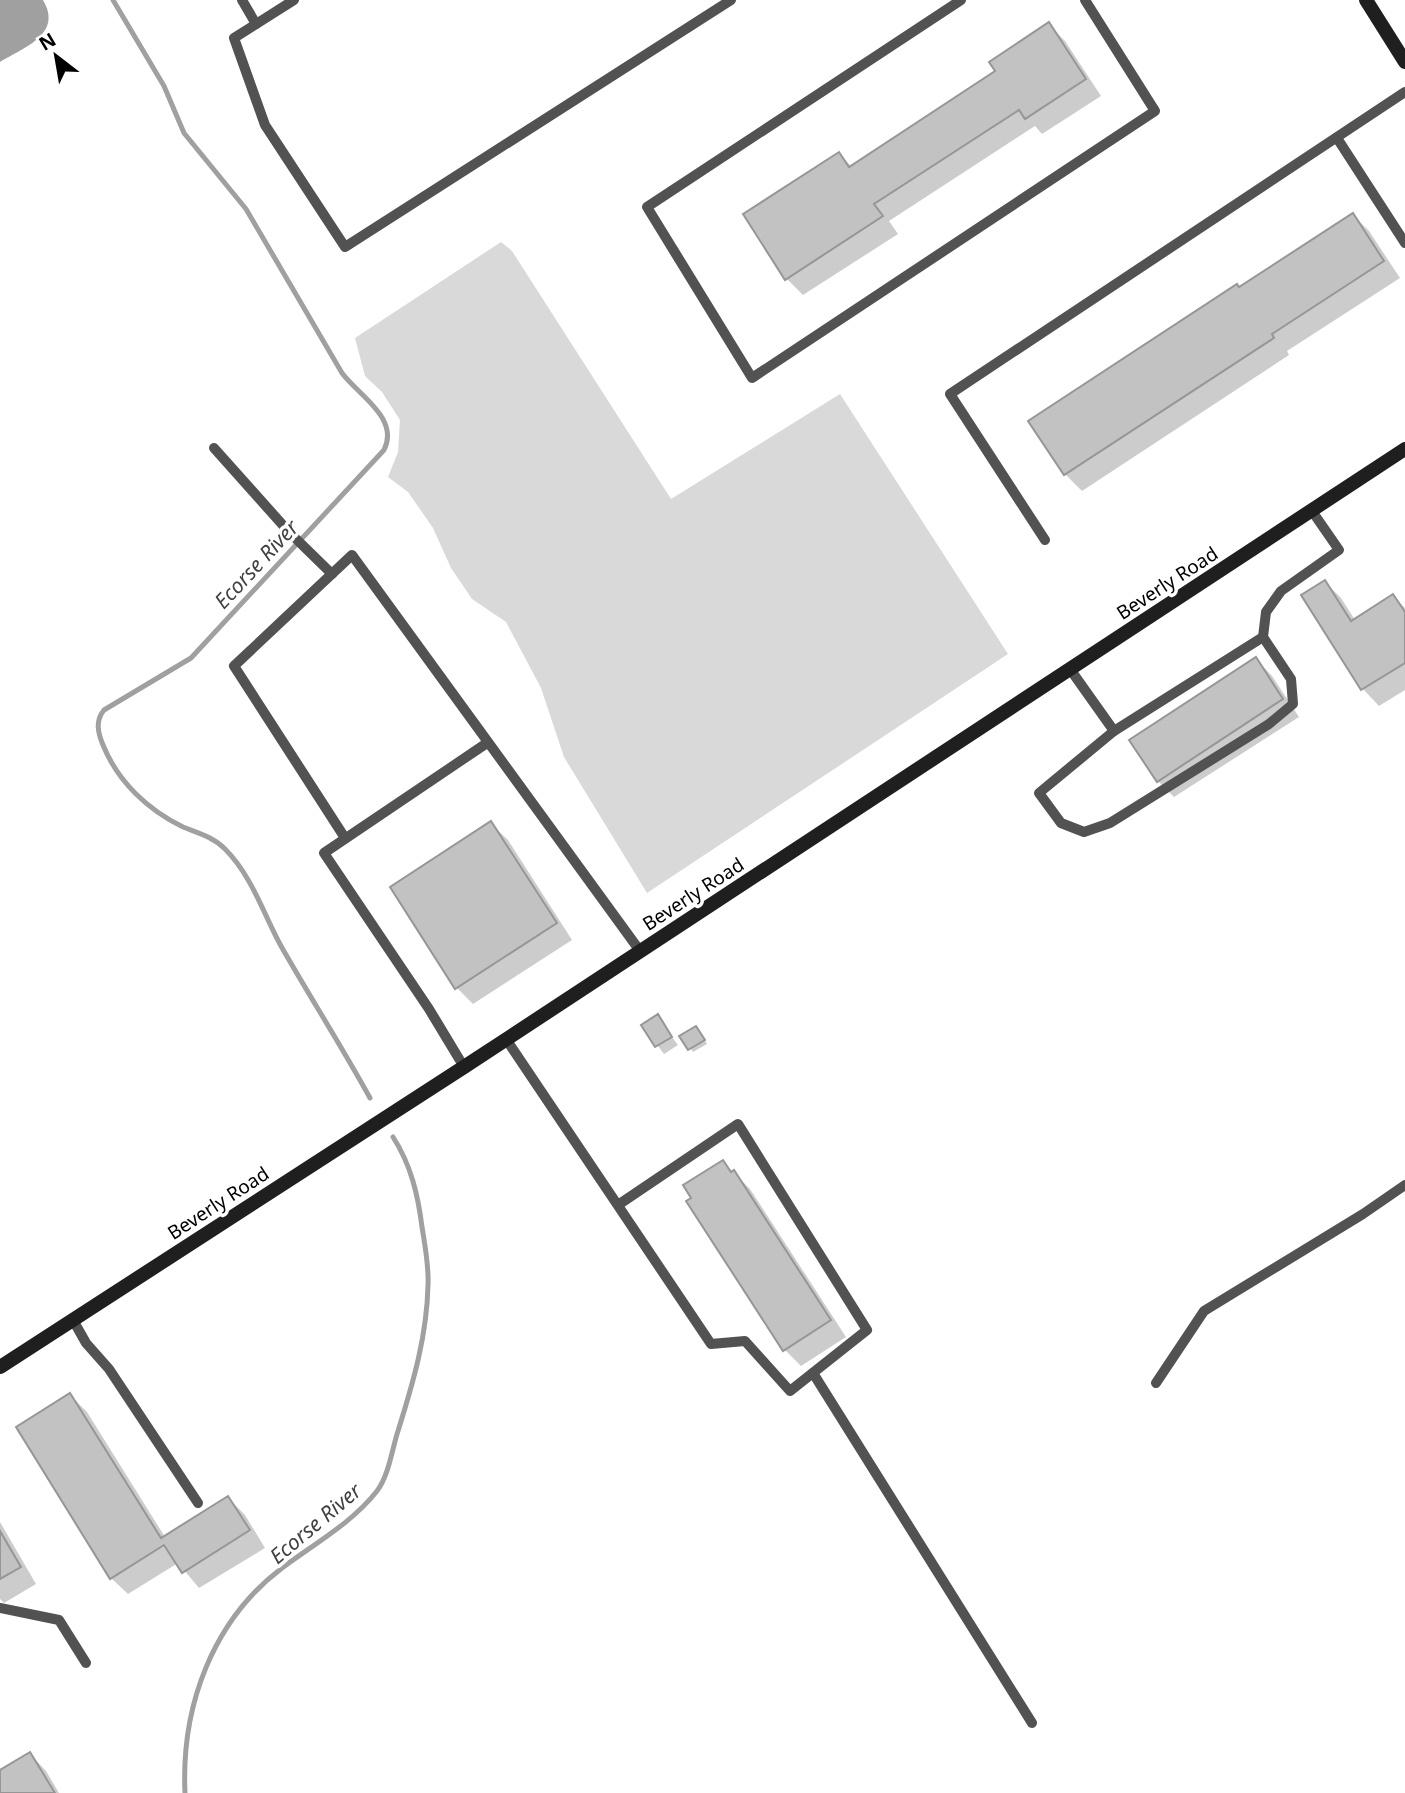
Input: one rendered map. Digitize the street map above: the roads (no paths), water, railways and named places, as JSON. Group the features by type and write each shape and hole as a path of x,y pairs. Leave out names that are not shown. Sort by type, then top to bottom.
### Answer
{"street":[{"path":"1366,0 1405,62"},
{"name":"Beverly Road","path":"0,1367 506,1040 1405,449"}],"lane":[{"path":"242,0 256,24"},
{"path":"294,0 234,38 265,125 345,247 731,0"},
{"path":"961,0 647,207 752,378 1155,111 1085,0"},
{"path":"1045,540 950,394 1405,92"},
{"path":"1337,138 1405,243"},
{"path":"214,448 289,532 332,574"},
{"path":"1263,637 1114,731 1039,793 1061,823 1084,832 1110,823 1269,724 1293,704 1291,679 1263,637 1265,612 1281,592 1339,551 1312,511"},
{"path":"345,838 234,666 352,555 640,951"},
{"path":"1070,669 1114,731"},
{"path":"464,1067 429,1009 324,853 487,743"},
{"path":"506,1040 711,1344 745,1341 790,1391 867,1330 738,1124 618,1205"},
{"path":"1156,1383 1204,1311 1363,1214 1405,1185"},
{"path":"73,1320 86,1343 109,1369 198,1503"},
{"path":"813,1373 1032,1723"},
{"path":"0,1608 59,1620 86,1663"}],"waterway":[{"name":"Ecorse River","path":"113,0 164,86 184,133 246,209 342,373 382,417 387,438 384,450 191,658 104,710 98,723 100,736 117,771 146,803 170,820 215,841 243,871 281,946 370,1098"},
{"name":"Ecorse River","path":"185,1793 185,1761 195,1698 219,1640 237,1613 258,1589 367,1503 381,1485 387,1470 418,1359 425,1323 428,1278 416,1192 405,1158 393,1137"}]}
